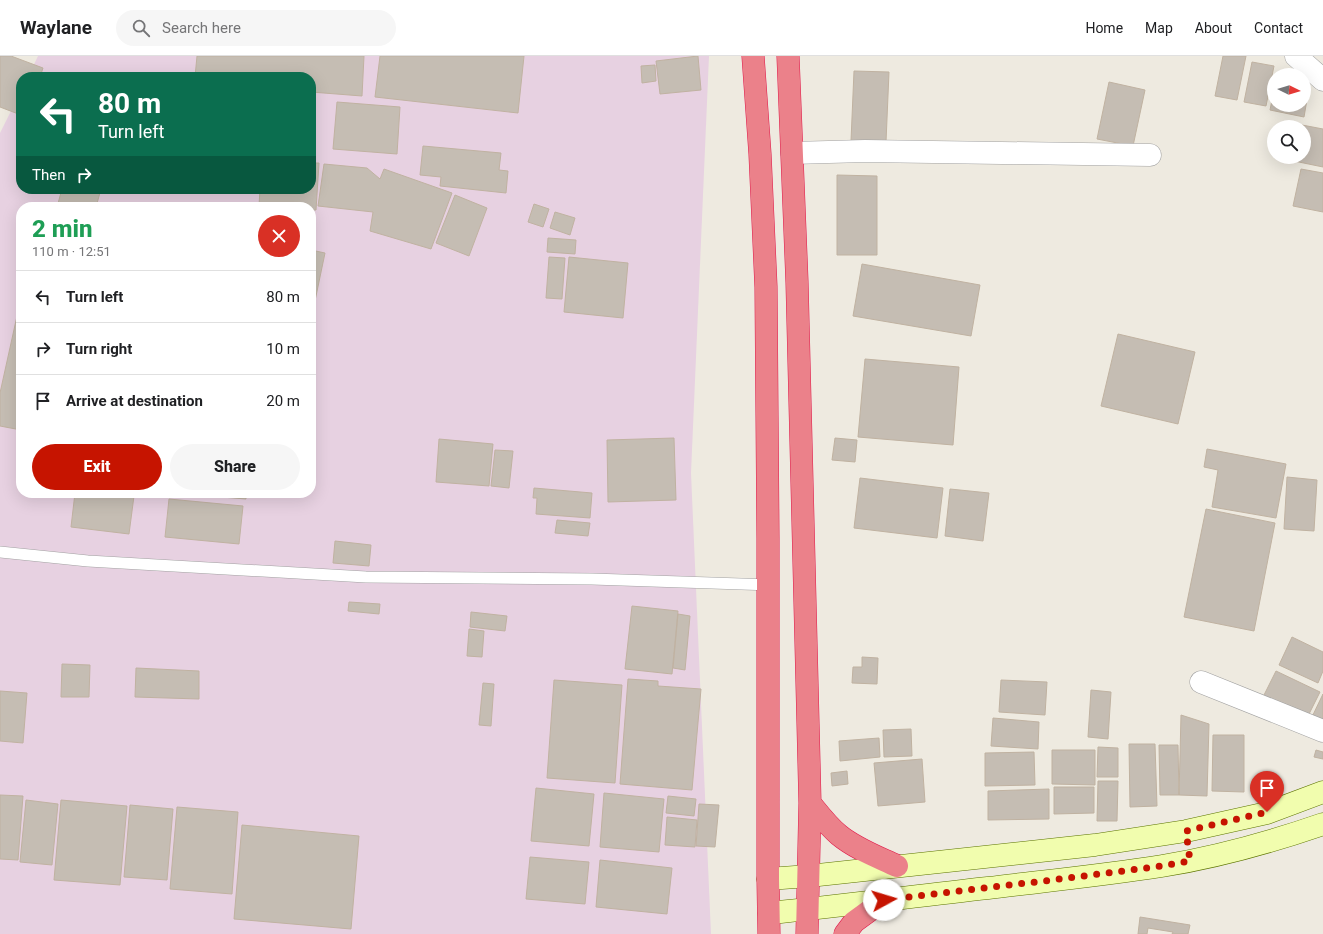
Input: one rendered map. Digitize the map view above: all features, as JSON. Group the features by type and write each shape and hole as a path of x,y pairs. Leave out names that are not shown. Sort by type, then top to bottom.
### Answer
{"highway":[{"path":"753,56 760,154 766,287 769,934"},
{"path":"788,56 797,282 810,802 807,934"},
{"path":"768,538 803,537"},
{"path":"810,802 826,823 840,836 856,847 897,866"},
{"path":"845,934 854,922 884,900"}],"street":[{"path":"1296,56 1323,80"},
{"path":"792,153 865,151 1150,155"},
{"path":"1201,682 1323,731"},
{"path":"768,879 809,876 1095,845 1186,831 1267,812 1323,792"},
{"path":"769,913 1162,866 1190,861 1268,842 1323,824"},
{"path":"1186,831 1190,861"}],"lane":[{"path":"0,552 88,561 366,577 592,579 768,585"}],"shaded area":[{"path":"38,56 709,56 691,473 711,934 0,934 0,133 16,101 16,194 316,194 316,72 30,72"}],"building":[{"path":"0,56 11,56 43,68 42,72 16,72 16,113 0,107"},
{"path":"197,56 364,56 362,96 316,92 316,72 195,72"},
{"path":"380,56 524,56 518,113 375,97"},
{"path":"698,56 701,90 660,94 656,61"},
{"path":"1223,56 1246,56 1237,100 1215,96"},
{"path":"1252,62 1274,66 1274,68 1267,68 1266,106 1244,102"},
{"path":"655,65 656,81 642,83 641,66"},
{"path":"854,71 889,72 886,142 851,141"},
{"path":"1109,82 1145,90 1133,146 1097,139"},
{"path":"337,102 400,107 397,154 333,149"},
{"path":"1280,112 1305,112 1304,117"},
{"path":"1311,127 1323,129 1323,167 1308,164 1311,164"},
{"path":"423,146 501,153 499,170 508,171 506,193 440,186 441,177 420,175"},
{"path":"316,163 319,163 316,210 316,202 259,202 260,194 316,194"},
{"path":"324,164 367,168 380,179 384,169 452,193 431,249 370,231 373,212 318,206"},
{"path":"1301,169 1323,173 1323,212 1293,206"},
{"path":"837,175 877,176 877,255 837,255"},
{"path":"61,194 100,194 97,202 58,202"},
{"path":"455,195 487,208 469,256 436,243"},
{"path":"534,204 549,209 543,227 528,222"},
{"path":"555,212 575,218 570,235 550,228"},
{"path":"548,238 576,240 575,254 547,252"},
{"path":"316,251 325,253 316,296"},
{"path":"549,257 565,258 562,299 546,298"},
{"path":"569,257 628,263 623,318 564,312"},
{"path":"862,264 980,285 971,336 853,316"},
{"path":"16,321 16,429 0,426 0,393"},
{"path":"1118,334 1195,352 1178,424 1101,406"},
{"path":"865,359 959,367 953,445 858,437"},
{"path":"674,438 676,500 608,502 607,440"},
{"path":"835,438 857,440 855,462 832,460"},
{"path":"439,439 493,444 489,486 436,482"},
{"path":"1207,449 1286,464 1276,518 1212,507 1218,470 1204,467"},
{"path":"495,450 513,451 509,488 491,486"},
{"path":"1287,477 1317,480 1314,531 1284,529"},
{"path":"860,478 943,488 937,538 854,528"},
{"path":"534,488 592,493 590,518 536,514 537,498 533,498"},
{"path":"950,489 989,493 983,541 945,536"},
{"path":"74,498 134,498 129,534 71,527"},
{"path":"169,499 243,506 239,544 165,537"},
{"path":"1206,509 1275,523 1254,631 1184,617"},
{"path":"557,520 590,523 588,536 555,533"},
{"path":"335,541 371,545 369,566 333,563"},
{"path":"349,602 380,604 379,614 348,611"},
{"path":"632,606 678,611 672,674 625,669"},
{"path":"471,612 507,616 505,631 470,627"},
{"path":"678,614 690,616 685,670 673,668"},
{"path":"469,629 484,631 482,657 467,656"},
{"path":"1292,637 1323,652 1323,671 1318,683 1279,665"},
{"path":"862,657 878,658 877,684 852,683 853,667 862,667"},
{"path":"62,664 90,665 89,697 61,697"},
{"path":"136,668 199,671 199,699 135,697"},
{"path":"1276,671 1320,692 1306,720 1262,699"},
{"path":"628,679 658,681 658,686 701,689 692,790 620,784"},
{"path":"554,680 622,685 615,783 547,778"},
{"path":"1001,680 1047,682 1045,715 999,712"},
{"path":"483,683 494,684 491,726 479,725"},
{"path":"1091,690 1111,692 1108,739 1088,737"},
{"path":"0,691 27,693 23,743 0,741"},
{"path":"1323,694 1323,725 1311,719"},
{"path":"1181,715 1209,724 1207,796 1179,795"},
{"path":"993,718 1039,722 1038,749 991,746"},
{"path":"911,729 912,756 884,757 883,730"},
{"path":"1213,735 1244,735 1244,792 1212,791"},
{"path":"879,738 880,757 840,761 839,741"},
{"path":"1129,744 1155,744 1157,806 1130,807"},
{"path":"1159,745 1178,745 1179,795 1160,795"},
{"path":"1098,747 1118,748 1118,777 1097,777"},
{"path":"1052,750 1095,750 1095,785 1052,784"},
{"path":"1316,750 1323,752 1323,759 1314,757"},
{"path":"1034,752 1035,785 985,786 985,753"},
{"path":"922,759 925,802 878,806 874,763"},
{"path":"847,771 848,784 832,786 831,773"},
{"path":"1098,781 1118,781 1117,821 1097,821"},
{"path":"1054,787 1094,787 1094,813 1054,814"},
{"path":"536,788 594,794 589,846 531,841"},
{"path":"1049,789 1049,819 988,820 988,791"},
{"path":"604,793 664,799 659,852 600,847"},
{"path":"0,795 23,796 18,860 0,859"},
{"path":"668,796 696,799 694,816 666,813"},
{"path":"26,800 58,804 52,865 20,862"},
{"path":"61,800 127,806 120,885 54,880"},
{"path":"699,804 719,805 715,847 696,846"},
{"path":"130,805 173,809 167,880 124,877"},
{"path":"177,807 238,812 232,894 170,889"},
{"path":"667,817 697,820 695,847 665,845"},
{"path":"242,825 359,836 351,929 234,919"},
{"path":"530,857 589,862 585,904 526,899"},
{"path":"600,860 672,868 667,914 596,907"},
{"path":"1140,917 1190,925 1188,934 1172,934 1173,932 1148,928 1147,934 1138,934"}],"route":[{"path":"884,900 1162,866 1190,861 1186,831 1267,812"}]}
